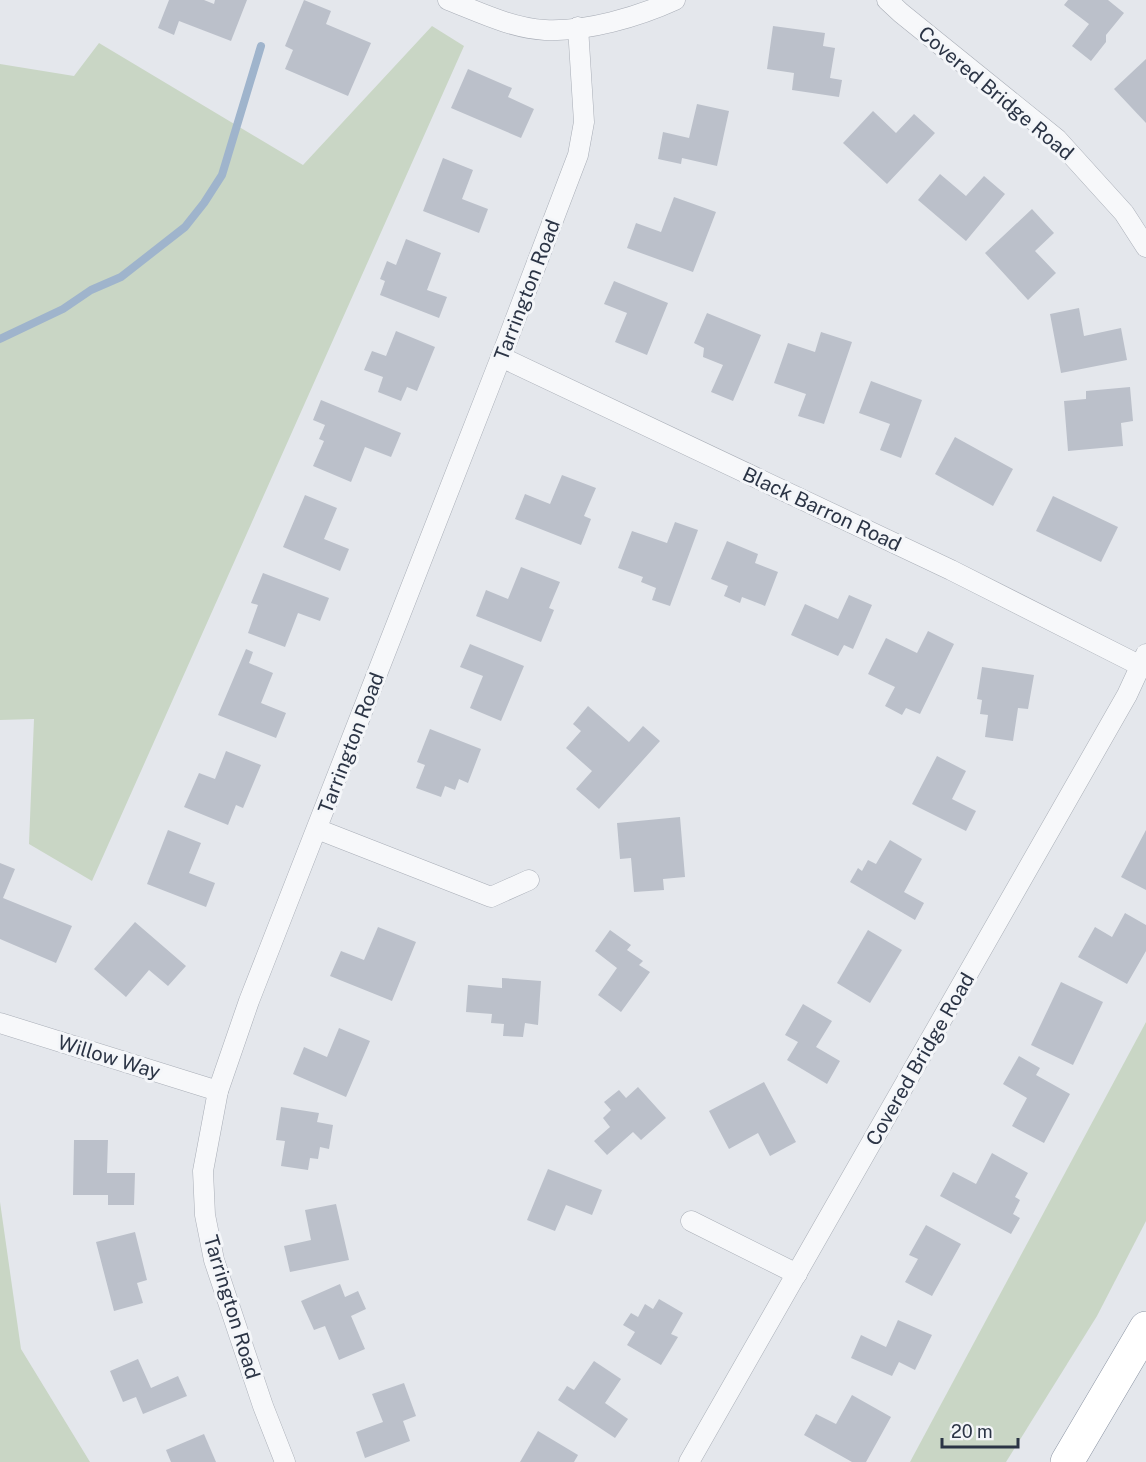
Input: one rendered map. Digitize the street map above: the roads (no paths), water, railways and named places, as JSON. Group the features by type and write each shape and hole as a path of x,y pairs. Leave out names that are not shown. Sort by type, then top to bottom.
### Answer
{"highway":[{"path":"1067,1462 1146,1329"}],"street":[{"path":"448,0 504,22 545,30 596,26 650,12 675,0"},
{"name":"Covered Bridge Road","path":"887,0 1057,139 1124,213 1146,247"},
{"name":"Tarrington Road","path":"285,1462 263,1406 214,1260 205,1215 203,1172 218,1091 249,1000 578,155 584,122 578,27"},
{"name":"Black Barron Road","path":"501,357 1143,660"},
{"name":"Covered Bridge Road","path":"689,1462 1127,695 1143,660"},
{"path":"317,829 491,897 529,880"},
{"name":"Willow Way","path":"0,1023 218,1091"},
{"path":"691,1221 796,1274"}],"waterway":[{"path":"0,339 63,309 91,290 121,277 185,227 222,175 261,46"}]}
